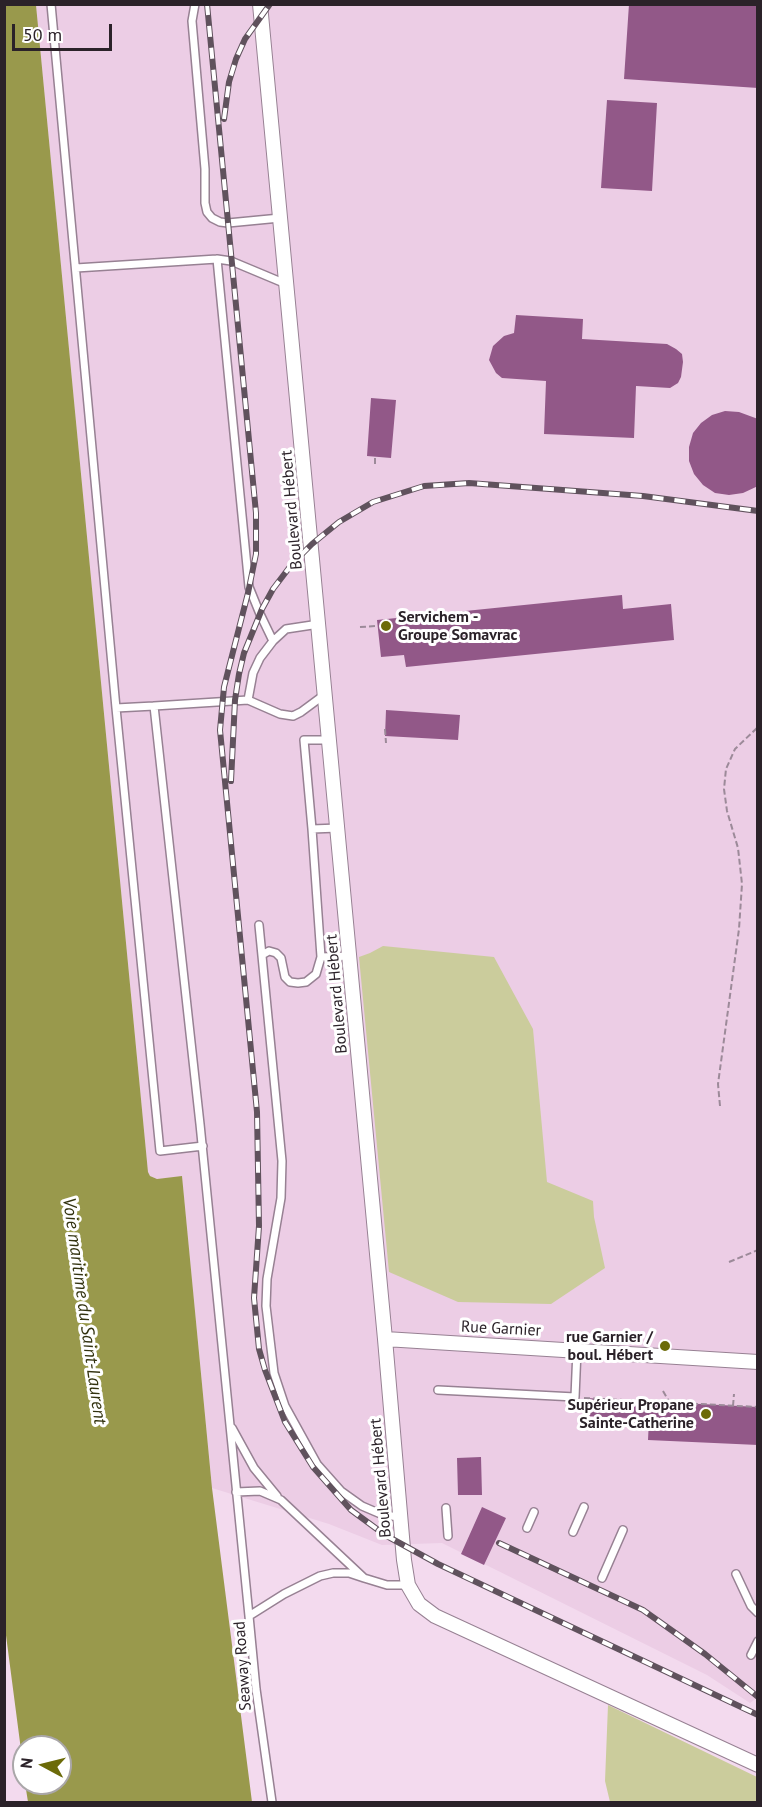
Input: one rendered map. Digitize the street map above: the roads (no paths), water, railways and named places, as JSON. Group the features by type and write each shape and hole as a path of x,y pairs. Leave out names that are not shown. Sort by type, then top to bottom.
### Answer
{"street":[{"name":"Boulevard Hébert","path":"260,4 350,956 405,1574 408,1585 419,1604 435,1616 758,1765"},
{"name":"Rue Garnier","path":"385,1339 758,1362"}],"lane":[{"path":"51,4 116,708 160,1151 203,1146"},
{"path":"195,4 192,21 207,212 212,219 228,223 280,218"},
{"path":"76,268 217,259 231,261 286,284"},
{"path":"217,259 249,587 273,640"},
{"path":"248,700 253,673 273,640 286,630 319,624"},
{"path":"116,708 248,700 280,714 293,716 302,712 325,694"},
{"path":"154,706 203,1146 249,1616"},
{"path":"262,955 269,951 276,953 281,958 285,976 290,982 306,982 316,974 321,957 304,740 330,740"},
{"path":"312,829 338,828"},
{"path":"259,925 282,1161 281,1198 267,1279 266,1306 274,1374 285,1406 317,1464 341,1491 362,1506 383,1515 400,1517"},
{"path":"321,957 350,956"},
{"path":"438,1390 575,1397 577,1350"},
{"path":"229,1420 254,1468 281,1500 364,1578"},
{"path":"237,1492 260,1491 281,1500"},
{"path":"573,1532 584,1507"},
{"path":"446,1508 448,1536"},
{"path":"527,1528 534,1512"},
{"path":"602,1578 623,1530"},
{"name":"Seaway Road","path":"272,1803 256,1689 249,1616 284,1594 320,1576 333,1573 349,1573 387,1585 408,1585"},
{"path":"736,1574 758,1613"},
{"path":"751,1655 758,1641"}],"water":[{"name":"Voie maritime du Saint-Laurent","path":"4,5 36,5 148,1172 150,1176 157,1179 182,1176 212,1488 252,1802 28,1802 27,1795 72,1795 72,1735 19,1735 4,1620"}],"railway":[{"path":"207,4 256,513 256,554 224,687 220,730 257,1112 259,1226 254,1298 259,1349 265,1370 285,1422 313,1467 351,1510 385,1535 438,1564 758,1715"},
{"path":"224,119 229,82 236,59 245,39 270,4"},
{"path":"231,781 235,700 239,674 244,653 262,609 273,589 292,564 312,544 339,522 373,502 424,486 469,483 643,496 758,511"},
{"path":"499,1543 643,1610 705,1654 758,1697"}],"place":[{"name":"Servichem - Groupe Somavrac","path":"386,626"},
{"name":"rue Garnier / boul. Hébert","path":"665,1346"},
{"name":"Supérieur Propane Sainte-Catherine","path":"706,1414"}]}
